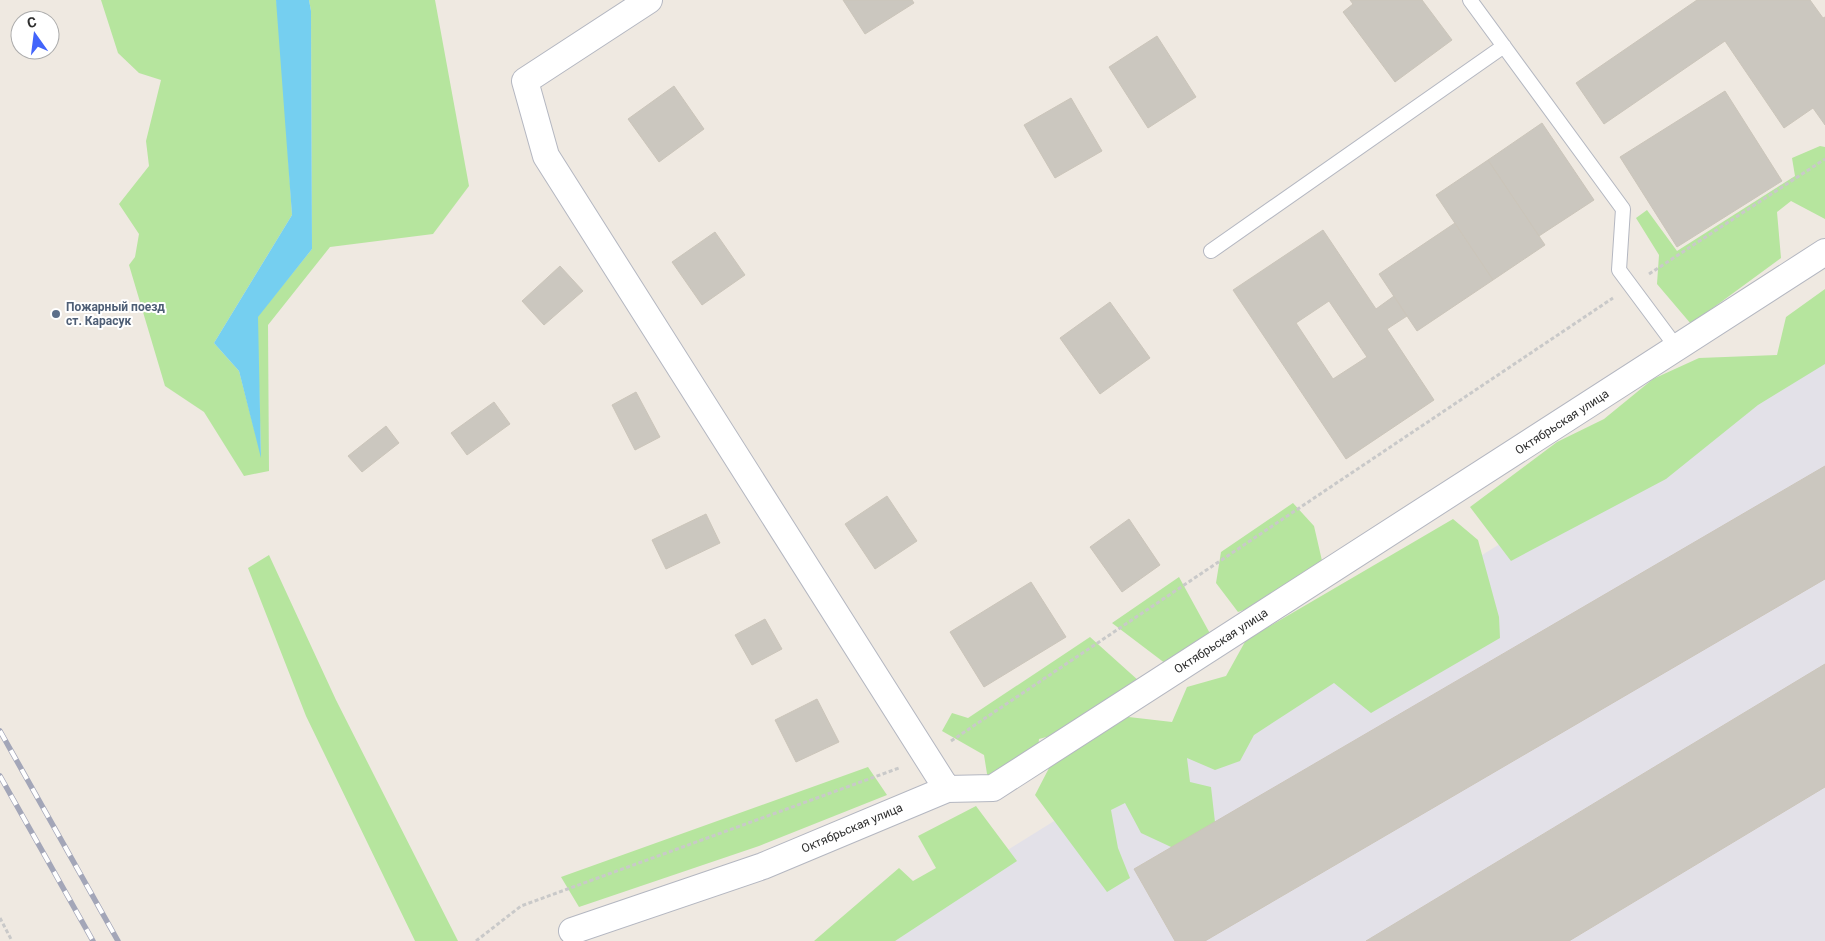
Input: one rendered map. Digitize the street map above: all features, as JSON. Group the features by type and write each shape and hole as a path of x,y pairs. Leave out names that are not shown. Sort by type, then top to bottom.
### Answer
{"street":[{"path":"648,0 525,81 546,156 947,789"},
{"name":"Октябрьская улица","path":"572,930 763,866 947,789 993,788 1825,252"}],"lane":[{"path":"1470,0 1623,209 1620,270 1677,348"},
{"path":"1211,251 1504,46"}],"path":[{"path":"476,941 521,906 927,757 1631,286 1825,159"},
{"path":"0,918 12,941"}],"shaded area":[{"path":"1825,342 1825,941 861,941"}],"green space":[{"path":"101,0 276,0 279,12 292,215 214,343 239,371 261,455 257,317 312,249 311,11 309,0 435,0 469,186 433,234 330,247 268,325 269,471 244,476 204,412 165,386 129,265 135,257 139,234 119,204 149,166 146,141 161,80 139,73 118,53"},
{"path":"1820,146 1825,147 1825,219 1791,201 1777,212 1781,258 1691,324 1657,284 1659,255 1636,218 1647,210 1677,251 1795,176 1792,158"},
{"path":"1825,289 1825,364 1758,405 1666,479 1511,561 1470,507 1557,442 1604,419 1653,379 1699,358 1777,355 1786,317"},
{"path":"1293,503 1314,526 1323,565 1310,587 1238,612 1216,583 1221,552"},
{"path":"1453,519 1478,540 1499,617 1500,638 1371,713 1334,683 1254,735 1240,761 1215,770 1187,758 1190,782 1211,787 1216,831 1184,853 1141,833 1125,803 1111,810 1118,848 1130,878 1107,892 1035,795 1060,747 1120,716 1172,722 1187,687 1226,676 1246,640"},
{"path":"269,555 336,700 458,941 415,941 306,716 248,568"},
{"path":"1179,577 1213,639 1174,670 1112,623"},
{"path":"1090,637 1139,681 1069,731 1039,739 1037,758 988,780 984,755 942,731 952,713 968,718"},
{"path":"868,767 887,795 759,846 579,907 561,877"},
{"path":"976,806 1017,861 895,941 814,941 899,868 913,881 936,868 918,836"}],"water":[{"path":"276,0 309,0 311,11 312,249 258,317 261,458 239,371 214,343 292,215"}],"building":[{"path":"843,0 912,0 914,3 865,34"},
{"path":"1350,0 1422,0 1452,40 1395,82 1343,12 1353,4"},
{"path":"1697,0 1810,0 1823,18 1825,17 1825,125 1813,108 1784,128 1725,41 1604,124 1576,83"},
{"path":"1157,36 1196,97 1148,128 1109,67"},
{"path":"674,86 704,129 659,162 628,119"},
{"path":"1725,91 1782,181 1677,247 1620,157"},
{"path":"1071,98 1102,151 1055,178 1024,125"},
{"path":"1542,123 1594,200 1539,236 1488,160"},
{"path":"1488,160 1545,245 1493,280 1436,195"},
{"path":"1455,223 1493,280 1417,331 1379,274"},
{"path":"1323,230 1376,309 1394,296 1407,316 1387,329 1434,400 1346,459 1233,290","holes":["1329,301 1367,357 1333,379 1296,323"]},
{"path":"715,232 745,275 702,305 672,262"},
{"path":"560,266 583,291 544,325 522,301"},
{"path":"1110,302 1150,358 1100,394 1060,338"},
{"path":"636,392 660,437 635,450 612,405"},
{"path":"494,402 510,424 467,455 451,433"},
{"path":"386,426 399,443 362,472 348,456"},
{"path":"1825,466 1825,579 1205,941 1175,941 1134,869"},
{"path":"887,496 917,541 875,569 845,524"},
{"path":"706,514 720,543 666,569 652,540"},
{"path":"1129,519 1160,565 1122,592 1090,547"},
{"path":"1031,582 1066,637 984,687 950,632"},
{"path":"765,619 782,649 752,665 735,635"},
{"path":"1825,664 1825,787 1569,941 1366,941"},
{"path":"817,699 839,742 796,762 775,720"}],"railway":[{"path":"0,731 118,941"},
{"path":"0,776 93,941"}],"place":[{"name":"Пожарный поезд ст. Карасук","path":"56,314"}]}
